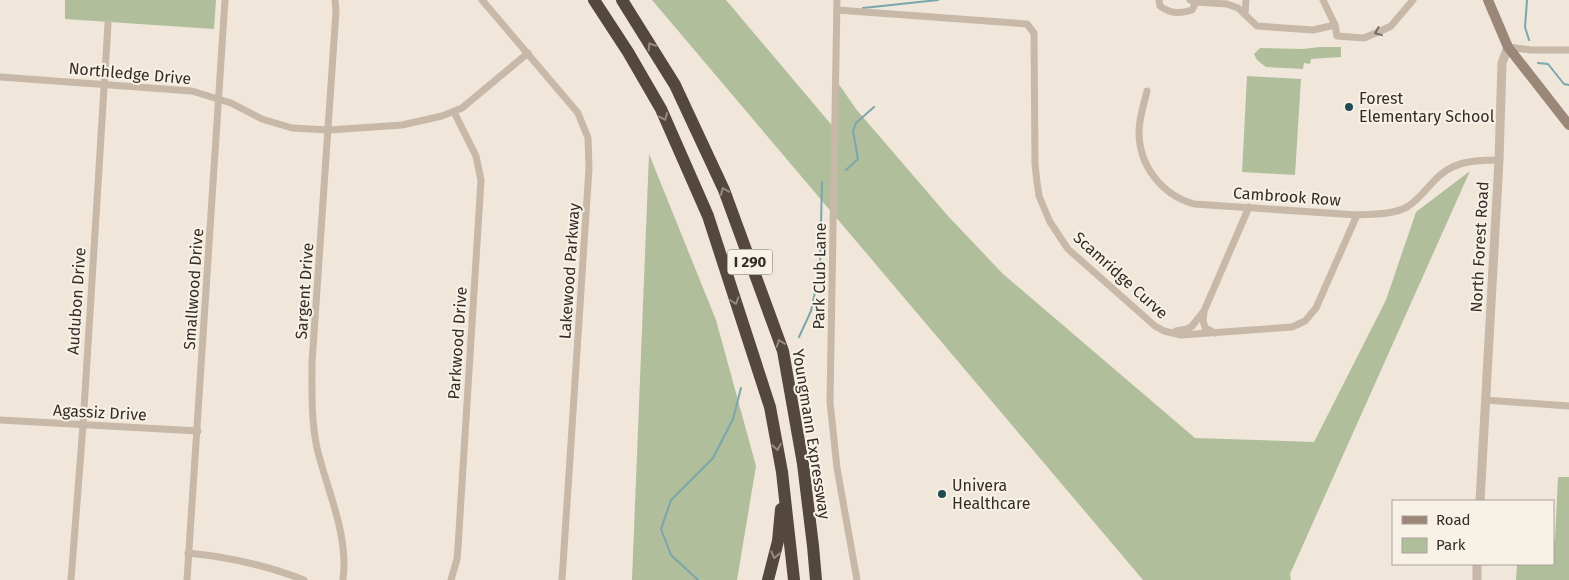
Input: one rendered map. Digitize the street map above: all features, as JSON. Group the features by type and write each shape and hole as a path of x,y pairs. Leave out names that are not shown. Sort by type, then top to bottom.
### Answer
{"highway":[{"name":"I 290","path":"594,0 628,52 661,110 708,216 770,407 782,472 794,580"},
{"name":"Youngmann Expressway","path":"622,0 675,84 720,181 783,351 802,464 816,580"},
{"path":"768,580 781,523 782,472"},
{"path":"813,546 820,580"}],"main road":[{"path":"1488,0 1508,47 1569,125"}],"street":[{"name":"Smallwood Drive","path":"187,580 226,0"},
{"name":"Sargent Drive","path":"335,0 336,11 312,363 312,402 318,449 341,539 343,580"},
{"name":"Lakewood Parkway","path":"482,0 578,113 584,126 589,150 581,305 562,580"},
{"name":"Park Club Lane","path":"837,0 830,402 837,468 857,580"},
{"path":"1159,0 1160,6 1169,13 1192,10 1193,1 1227,4 1238,8 1257,26 1313,30 1335,25"},
{"path":"1245,14 1246,0"},
{"path":"1323,0 1335,25 1337,36 1364,38 1391,26 1413,0"},
{"name":"Scamridge Curve","path":"837,10 1027,24 1034,33 1035,164 1040,196 1046,214 1058,236 1072,253 1155,326 1164,331 1181,335 1215,333 1292,327 1305,321 1316,308 1357,215"},
{"name":"Audubon Drive","path":"71,580 83,425 108,24"},
{"path":"1508,47 1531,50 1569,50"},
{"name":"North Forest Road","path":"1480,500 1499,160 1502,63 1508,47"},
{"name":"Northledge Drive","path":"0,77 177,88 219,99 262,119 280,125 309,130 328,130 417,123 454,112 477,96 528,53"},
{"name":"Cambrook Row","path":"1147,90 1140,128 1140,144 1147,166 1159,182 1173,195 1194,204 1357,215 1384,214 1407,207 1422,194 1440,173 1460,163 1499,160"},
{"name":"Parkwood Drive","path":"451,580 457,559 458,547 481,180 476,156 454,112"},
{"path":"1164,331 1174,332 1187,329 1204,311 1249,207"},
{"path":"1204,311 1203,320 1205,328 1215,333"},
{"path":"1485,400 1569,406"},
{"name":"Agassiz Drive","path":"0,420 198,431"},
{"path":"188,553 245,562 304,580"},
{"path":"1477,565 1477,580"}],"green space":[{"path":"65,0 216,0 214,29 65,19"},
{"path":"652,0 726,0 835,129 836,80 856,109 948,216 1003,274 1195,438 1314,442 1386,300 1416,212 1470,171 1290,574 1291,580 1143,580"},
{"path":"1341,47 1341,57 1311,59 1310,64 1304,63 1303,69 1266,67 1257,60 1254,54 1260,48 1303,49"},
{"path":"1247,76 1301,79 1295,175 1242,172"},
{"path":"649,154 716,320 756,466 737,580 632,580"},
{"path":"1558,477 1569,477 1569,580 1516,580 1517,565 1554,565"}],"waterway":[{"path":"863,8 938,0"},
{"path":"1527,0 1525,27 1529,40"},
{"path":"1538,63 1548,64 1564,84 1569,85"},
{"path":"846,170 858,159 853,131 856,123 874,107"},
{"path":"799,337 811,311 820,269 822,182"},
{"path":"698,580 671,555 661,529 671,500 713,458 733,419 741,388"}],"place":[{"name":"Forest Elementary School","path":"1349,107"},
{"name":"Univera Healthcare","path":"942,494"}]}
